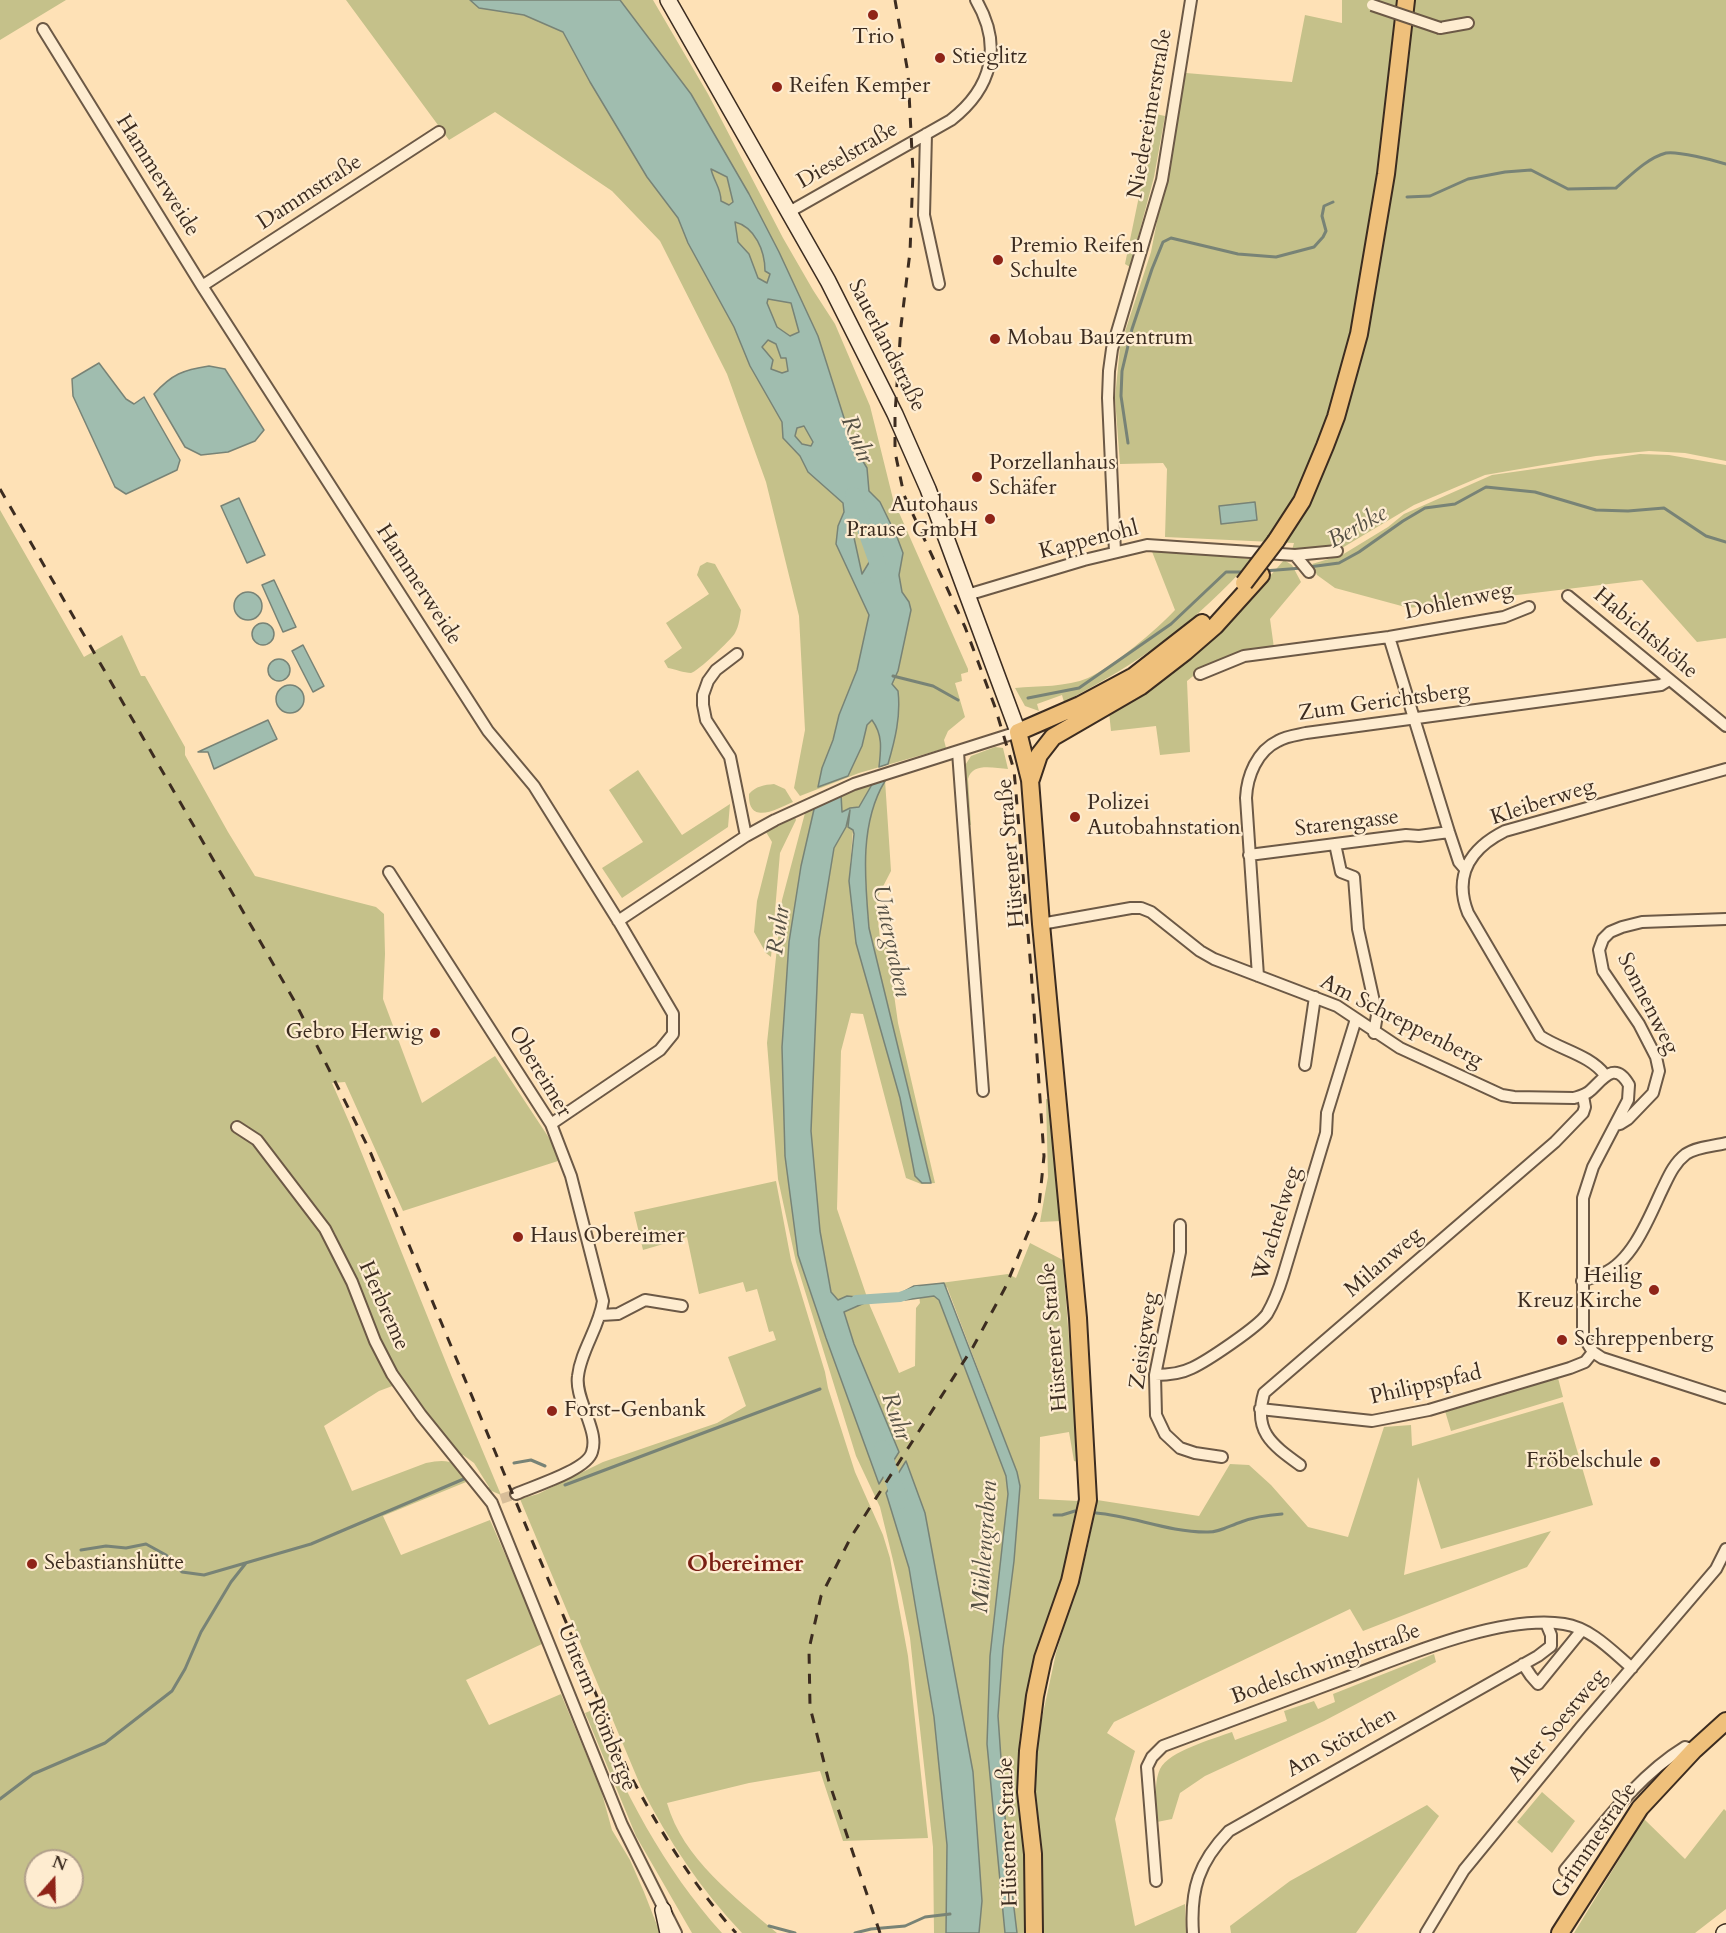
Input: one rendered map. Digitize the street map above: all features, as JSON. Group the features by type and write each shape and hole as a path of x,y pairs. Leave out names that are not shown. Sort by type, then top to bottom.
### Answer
{"main road":[{"path":"1030,780 1039,755 1053,737 1141,686 1176,659 1215,626 1261,575 1290,549 1302,501 1336,417 1359,334 1386,174 1406,0"},
{"path":"1018,732 1080,705 1134,676 1208,618 1244,583 1290,549"},
{"path":"1018,732 1035,738 1053,737"},
{"name":"Hüstener Straße","path":"1018,732 1030,780 1041,924 1078,1318 1088,1500 1070,1581 1043,1658 1035,1696 1028,1751 1026,1792 1033,1854 1035,1933"},
{"name":"Grimmestraße","path":"1560,1933 1629,1822 1694,1750 1726,1721"}],"street":[{"name":"Sauerlandstraße","path":"669,0 828,281 908,440 1018,732"},
{"name":"Dieselstraße","path":"789,212 951,120 964,109 977,93 987,74 991,54 990,34 985,17 976,0"},
{"name":"Niedereimerstraße","path":"1115,552 1108,398 1112,349 1162,180 1191,0"},
{"path":"1367,2 1440,28 1468,23"},
{"name":"Hammerweide","path":"43,29 202,286 488,731 534,786 673,1014 673,1034 660,1050 551,1124"},
{"name":"Dammstraße","path":"202,286 439,132"},
{"name":"Dieselstraße","path":"926,134 924,215 939,284"},
{"name":"Kappenohl","path":"967,595 1115,552 1147,545 1336,551"},
{"path":"1290,549 1309,572"},
{"name":"Habichtshöhe","path":"1568,596 1726,726"},
{"name":"Dohlenweg","path":"1465,869 1460,862 1449,832 1389,637 1504,617 1529,607"},
{"path":"1200,674 1224,663 1253,654 1389,637"},
{"path":"737,654 716,670 708,681 703,705 706,720 730,756 746,836"},
{"name":"Zum Gerichtsberg","path":"1258,976 1246,787 1255,764 1266,748 1279,740 1306,733 1661,685 1669,680"},
{"path":"618,921 746,836 775,820 854,784 1018,732"},
{"name":"Hüstener Straße","path":"958,752 983,1091"},
{"name":"Kleiberweg","path":"1465,869 1482,846 1505,831 1726,769"},
{"name":"Starengasse","path":"1249,855 1406,835 1419,836 1449,832"},
{"path":"1335,844 1341,872 1354,877 1358,929 1377,1015 1374,1033"},
{"path":"1465,869 1463,896 1468,913 1540,1036 1555,1046 1592,1062 1605,1075"},
{"name":"Obereimer","path":"389,872 551,1124 571,1176 603,1301 601,1315 586,1349 577,1379 593,1436 594,1444 590,1457 581,1466 516,1494"},
{"name":"Am Schreppenberg","path":"1041,924 1131,908 1145,909 1214,959 1337,1006 1374,1033 1400,1048 1502,1095 1574,1098 1583,1096"},
{"name":"Sonnenweg","path":"1616,1125 1628,1119 1653,1093 1659,1071 1656,1057 1639,1024 1604,971 1599,950 1603,939 1610,932 1642,922 1726,919"},
{"path":"1305,1065 1315,997"},
{"name":"Wachtelweg","path":"1155,1375 1174,1374 1192,1368 1252,1329 1266,1316 1279,1290 1326,1133 1327,1113 1356,1019"},
{"path":"1583,1096 1605,1075 1612,1073 1621,1076 1629,1085 1628,1100 1593,1167 1583,1198 1584,1336 1593,1352 1602,1358 1726,1398"},
{"name":"Milanweg","path":"1260,1409 1264,1393 1555,1142 1582,1113 1585,1107 1583,1096"},
{"name":"Herbreme","path":"237,1127 257,1140 325,1229 352,1282 375,1341 392,1374 421,1415 497,1501"},
{"path":"1582,1281 1606,1273 1619,1263 1635,1244 1671,1170 1680,1160 1689,1152 1726,1143"},
{"name":"Zeisigweg","path":"1180,1225 1180,1252 1155,1375 1156,1415 1165,1434 1180,1448 1222,1457"},
{"path":"601,1315 618,1314 645,1300 682,1306"},
{"name":"Philippspfad","path":"1260,1409 1372,1421 1429,1410 1570,1368 1585,1362 1593,1352"},
{"path":"1260,1409 1261,1426 1274,1447 1300,1465"},
{"name":"Unterm Römberge","path":"497,1501 618,1816 676,1933"},
{"name":"Alter Soestweg","path":"1426,1933 1464,1870 1581,1726 1716,1569 1726,1549"},
{"name":"Bodelschwinghstraße","path":"1156,1881 1147,1767 1152,1757 1163,1746 1456,1638 1499,1628 1546,1623 1565,1624 1594,1636 1632,1668"},
{"name":"Am Stötchen","path":"1193,1933 1194,1900 1198,1877 1211,1849 1229,1831 1551,1646 1551,1635 1546,1623"},
{"path":"1523,1664 1538,1684 1582,1630"},
{"name":"Grimmestraße","path":"1565,1870 1636,1786 1667,1758 1685,1747 1694,1750"},
{"path":"663,1910 668,1933"}],"shaded area":[{"path":"0,0 66,0 0,40"},
{"path":"346,0 653,0 708,94 783,238 835,324 870,406 893,499 968,669 968,672 961,674 962,681 955,683 965,717 948,731 944,740 946,748 859,773 800,796 794,788 805,730 799,616 766,482 727,374 660,241 612,191 495,112 449,140"},
{"path":"470,0 620,0 691,94 749,194 818,336 852,443 867,468 869,491 880,502 903,553 899,575 902,592 911,610 898,671 892,684 898,691 899,710 888,764 879,767 880,737 872,720 867,725 862,746 848,776 818,787 839,715 857,670 869,615 836,544 838,526 844,512 843,503 808,472 800,456 783,438 782,422 750,366 734,327 688,243 678,218 647,177 563,32 524,15 479,8","holes":["711,169 727,177 733,202 729,205 721,201","735,222 748,229 758,241 765,263 765,271 770,274 767,283 758,278 749,254 738,242","768,299 791,303 799,332 790,336 777,327 767,303","768,340 776,344 781,358 786,358 788,371 782,373 771,369 773,360 762,347","804,426 813,442 811,446 802,444 795,436 797,428","863,507 874,532 876,551 862,574 853,533"]},
{"path":"1342,0 1726,0 1726,461 1685,453 1649,451 1596,456 1485,475 1414,505 1337,551 1292,550 1294,543 1165,537 1167,469 1163,463 1120,464 1115,398 1120,347 1151,252 1186,73 1292,82 1305,15 1342,23"},
{"path":"1151,113 1165,116 1154,177 1130,267 1125,264 1144,172"},
{"path":"99,363 126,399 134,404 144,397 180,460 177,470 126,494 115,487 73,396 72,379"},
{"path":"209,366 225,369 264,430 255,441 228,452 201,455 185,447 154,394 179,374"},
{"path":"1640,454 1669,455 1726,465 1726,638 1697,642 1642,580 1409,608 1335,588 1317,575 1312,564 1342,555 1388,527 1404,514 1492,475"},
{"path":"239,498 265,555 247,563 221,506"},
{"path":"1255,502 1257,520 1221,524 1219,506"},
{"path":"0,510 84,657 122,635 141,676 145,676 185,747 185,755 255,876 376,907 384,914 383,999 422,1103 495,1056 551,1141 558,1161 403,1211 345,1082 332,1083 501,1495 487,1489 489,1487 474,1463 463,1455 460,1456 406,1387 383,1347 350,1267 334,1236 336,1235 259,1134 239,1122 300,1201 330,1247 395,1385 379,1391 324,1426 352,1491 426,1463 441,1461 456,1465 471,1480 383,1516 401,1555 490,1520 544,1643 466,1680 489,1725 561,1694 601,1790 612,1830 630,1860 660,1933 0,1933"},
{"path":"1151,549 1252,559 1210,603 1142,657 1064,702 1062,695 1037,704 1039,711 1025,706 1015,688 1062,685 1088,678 1134,647 1175,610"},
{"path":"1284,560 1292,565 1301,582 1270,619 1274,648 1247,652 1208,664 1187,681 1190,752 1160,755 1156,726 1111,731 1109,712 1229,623"},
{"path":"707,562 715,564 741,610 735,633 694,672 688,673 668,668 664,661 682,648 666,623 709,594 697,575 700,566"},
{"path":"274,580 296,627 283,632 262,585"},
{"path":"248,592 258,596 262,606 258,616 248,620 238,616 234,606 238,596"},
{"path":"263,623 271,626 274,634 271,642 263,645 255,642 252,634 255,626"},
{"path":"303,645 324,686 313,692 292,651"},
{"path":"279,659 287,662 290,670 287,678 279,681 271,678 268,670 271,662"},
{"path":"290,685 300,689 304,699 300,709 290,713 280,709 276,699 280,689"},
{"path":"268,720 277,739 214,769 208,752 198,752"},
{"path":"995,747 1003,748 1008,769 984,767 970,774 968,779 971,825 968,825 964,767 971,756"},
{"path":"638,770 682,835 730,804 728,827 622,898 602,868 643,842 609,790"},
{"path":"885,780 891,871 876,900 880,939 887,944 898,1023 935,1183 921,1184 906,1178 863,1014 851,1013 841,1051 837,1209 868,1299 847,1296 838,1300 831,1292 820,1231 811,1131 819,939 834,848 846,827 849,809 842,813 841,795 815,805 801,866 789,942 782,1047 785,1156 798,1255 879,1483 854,1344 844,1311 868,1301 899,1373 915,1366 916,1308 920,1303 918,1286 1008,1274 1016,1278 1030,1243 1063,1260 1078,1462 1074,1461 1069,1432 1040,1437 1039,1499 1078,1501 1068,1558 1026,1701 1019,1741 1019,1792 1028,1872 1029,1933 1017,1933 1008,1858 998,1716 1020,1486 1017,1472 947,1287 934,1296 939,1300 1006,1476 1008,1494 990,1656 987,1744 1005,1933 979,1933 982,1901 973,1772 925,1513 886,1493 909,1568 934,1718 947,1845 946,1933 934,1933 933,1847 910,1638 901,1593 880,1507 856,1456 796,1262 778,1179 767,1043 782,900 805,813 815,804 874,781","holes":["874,781 884,781 876,798 867,834 865,872 869,928 931,1182 915,1176 900,1098 856,943 852,910 849,881 853,830 859,807"]},
{"path":"874,781 885,781 871,815 867,834 865,872 869,928 931,1183 922,1183 915,1176 900,1098 856,943 849,881 854,834 853,830 848,827 850,810 846,827 834,848 819,939 811,1131 820,1231 831,1292 838,1300 847,1296 867,1298 869,1301 844,1312 854,1344 899,1452 879,1484 798,1255 785,1156 782,1047 789,942 801,866 815,805 841,794 842,812 859,807"},
{"path":"774,784 785,789 793,802 765,813 753,810 749,794 764,785"},
{"path":"795,817 796,820 780,853 771,957 766,953 754,932 757,901 772,842 766,832"},
{"path":"1046,1099 1049,1099 1061,1221 1040,1222 1048,1177"},
{"path":"776,1181 791,1260 828,1388 855,1472 883,1535 890,1558 908,1656 928,1838 843,1841 820,1771 749,1783 667,1803 685,1842 712,1876 777,1933 742,1933 686,1864 641,1787 520,1499 538,1494 603,1462 717,1423 746,1406 728,1357 776,1340 773,1331 769,1332 757,1289 746,1292 743,1282 699,1294 687,1237 643,1250 634,1212"},
{"path":"944,1283 1017,1472 1020,1486 998,1716 1008,1858 1017,1933 1005,1933 987,1744 990,1656 1008,1494 1006,1476 939,1300 934,1296 905,1300 903,1292 914,1286"},
{"path":"1558,1378 1563,1397 1451,1431 1445,1411"},
{"path":"1563,1402 1593,1505 1441,1549 1418,1477 1404,1575 1551,1531 1527,1567 1363,1631 1350,1609 1114,1722 1107,1733 1135,1751 1115,1819 1135,1926 1185,1904 1186,1933 1042,1933 1033,1795 1034,1755 1056,1653 1087,1551 1097,1500 1199,1516 1230,1464 1249,1465 1271,1485 1308,1527 1348,1537 1384,1427 1411,1425 1412,1446"},
{"path":"906,1461 925,1513 973,1772 982,1901 979,1933 946,1933 947,1845 934,1717 909,1568 886,1493"},
{"path":"1434,1654 1436,1662 1324,1721 1205,1776 1180,1793 1172,1819 1157,1822 1158,1775 1160,1769 1172,1757 1192,1746 1232,1732 1235,1740 1287,1721 1284,1711 1314,1701 1318,1709 1335,1702 1333,1694"},
{"path":"590,1711 631,1799 663,1855 681,1882 722,1933 692,1933 636,1836 585,1713"},
{"path":"1542,1792 1575,1821 1552,1853 1517,1822"},
{"path":"1427,1805 1439,1816 1356,1933 1231,1933 1230,1926 1290,1881"},
{"path":"1724,1809 1726,1811 1726,1909 1695,1933 1574,1933 1644,1819 1685,1859"}],"waterway":[{"path":"1407,197 1430,196 1468,179 1531,170 1568,189 1616,188 1646,163 1666,153 1704,158 1726,164"},
{"path":"1128,443 1121,396 1122,371 1132,329 1163,242 1171,238 1238,254 1276,257 1314,247 1326,231 1322,216 1324,206 1333,202"},
{"name":"Berbke","path":"1309,567 1339,563 1425,508 1455,504 1486,487 1535,492 1596,510 1628,511 1664,508 1706,536 1726,542"},
{"name":"Ruhr","path":"853,495 878,565 878,576"},
{"name":"Berbke","path":"1264,571 1302,568"},
{"name":"Berbke","path":"1028,698 1079,688 1171,624 1226,572 1245,572"},
{"name":"Berbke","path":"893,676 933,686 958,700"},
{"name":"Mühlengraben","path":"856,1300 900,1297 917,1291"},
{"path":"565,1485 820,1389"},
{"name":"Ruhr","path":"882,1448 900,1501"},
{"path":"514,1463 531,1460 545,1466"},
{"path":"175,1565 182,1572 204,1575 311,1544 466,1478"},
{"path":"1054,1515 1075,1511"},
{"path":"1096,1513 1178,1529 1206,1532 1219,1530 1246,1520 1282,1514"},
{"path":"81,1550 106,1546 126,1548 146,1544 166,1555 172,1562"},
{"path":"0,1799 33,1774 105,1743 172,1691 185,1669 201,1632 231,1582 246,1563"},
{"path":"855,1933 905,1926 925,1917 950,1914"},
{"path":"769,1926 795,1933"}],"tunnel":[{"path":"501,1499 516,1494"}],"railway":[{"path":"880,1933 829,1782 810,1707 809,1649 821,1596 851,1537 973,1347 1005,1288 1039,1206 1044,1156 1014,770 995,707 965,627 904,495 895,452 895,414 901,326 910,252 913,172 908,73 895,0"},
{"path":"0,489 295,1002 369,1149 628,1771 677,1855 736,1933"}],"place":[{"name":"Trio","path":"873,15"},
{"name":"Stieglitz","path":"940,58"},
{"name":"Reifen Kemper","path":"777,87"},
{"name":"Premio Reifen Schulte","path":"998,260"},
{"name":"Mobau Bauzentrum","path":"995,339"},
{"name":"Porzellanhaus Schäfer","path":"977,477"},
{"name":"Autohaus Prause GmbH","path":"990,519"},
{"name":"Polizei Autobahnstation","path":"1075,817"},
{"name":"Gebro Herwig","path":"435,1033"},
{"name":"Haus Obereimer","path":"518,1237"},
{"name":"Heilig Kreuz Kirche","path":"1654,1290"},
{"name":"Schreppenberg","path":"1562,1340"},
{"name":"Forst-Genbank","path":"552,1411"},
{"name":"Fröbelschule","path":"1655,1462"},
{"name":"Sebastianshütte","path":"32,1564"}],"district":[{"name":"Obereimer","path":"745,1565"}],"water label":[{"name":"Untergraben","path":"890,941"}]}
